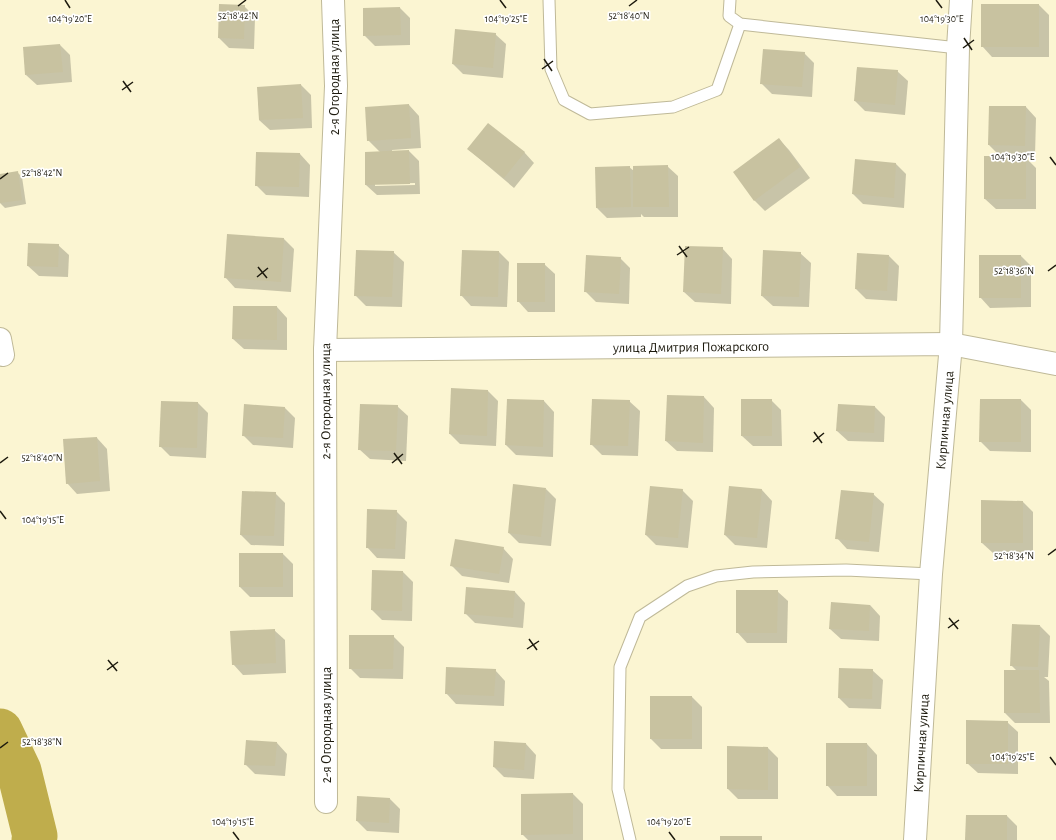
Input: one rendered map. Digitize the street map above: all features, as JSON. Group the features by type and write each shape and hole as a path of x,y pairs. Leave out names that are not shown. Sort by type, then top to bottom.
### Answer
{"street":[{"name":"2-я Огородная улица","path":"326,802 325,350 336,86 333,0"},
{"name":"Кирпичная улица","path":"915,840 931,574 951,344 958,48 961,0"},
{"name":"улица Дмитрия Пожарского","path":"325,350 951,344 1056,364"}],"lane":[{"path":"549,0 551,69 564,100 590,114 674,107 717,90 740,24"},
{"path":"730,0 730,16 740,24 958,48"},
{"path":"630,840 618,789 620,667 640,617 687,586 716,576 753,572 846,570 931,574"}],"building":[{"path":"219,4 245,5 244,39 218,38"},
{"path":"981,4 1039,4 1039,47 981,47"},
{"path":"400,7 401,35 363,36 363,8"},
{"path":"455,29 496,33 493,68 452,64"},
{"path":"60,44 63,72 25,75 23,47"},
{"path":"763,49 805,52 802,87 760,84"},
{"path":"857,67 898,70 895,105 854,101"},
{"path":"301,84 303,118 259,120 257,87"},
{"path":"409,104 411,138 367,141 365,107"},
{"path":"989,106 1026,106 1025,146 988,145"},
{"path":"488,123 525,152 504,178 467,149"},
{"path":"779,138 800,167 754,201 733,172"},
{"path":"409,150 410,184 365,185 365,152"},
{"path":"256,152 300,153 299,187 255,186"},
{"path":"984,156 1026,156 1026,199 984,199"},
{"path":"855,159 896,163 894,198 852,194"},
{"path":"668,165 669,207 633,207 633,166"},
{"path":"630,166 631,207 596,208 595,167"},
{"path":"18,171 22,200 0,203 0,174"},
{"path":"227,234 284,238 281,282 224,278"},
{"path":"28,243 59,244 58,267 27,266"},
{"path":"685,246 723,247 721,294 683,292"},
{"path":"356,250 394,251 392,297 354,296"},
{"path":"462,250 499,251 498,297 460,296"},
{"path":"763,250 801,252 799,297 761,296"},
{"path":"857,253 889,255 887,291 855,289"},
{"path":"586,255 621,257 619,294 584,292"},
{"path":"979,255 1021,255 1021,298 979,298"},
{"path":"517,263 545,263 545,302 517,302"},
{"path":"233,306 277,306 277,340 232,339"},
{"path":"451,388 488,390 487,436 449,434"},
{"path":"667,395 704,396 703,443 665,441"},
{"path":"507,399 544,400 543,447 505,445"},
{"path":"592,399 630,400 628,446 590,445"},
{"path":"741,399 772,399 772,436 741,436"},
{"path":"980,399 1021,399 1021,442 979,442"},
{"path":"161,401 198,402 197,448 159,447"},
{"path":"244,404 285,407 283,438 242,436"},
{"path":"360,404 398,405 396,451 358,450"},
{"path":"838,404 875,406 874,433 836,431"},
{"path":"97,437 100,481 66,484 63,439"},
{"path":"513,484 546,488 541,537 508,533"},
{"path":"650,486 683,489 678,538 645,535"},
{"path":"729,486 762,489 757,538 724,535"},
{"path":"841,490 874,493 869,542 835,539"},
{"path":"242,491 276,492 274,536 240,535"},
{"path":"981,500 1023,501 1023,543 981,543"},
{"path":"367,509 397,510 395,549 366,548"},
{"path":"455,539 504,547 499,574 450,566"},
{"path":"239,553 283,553 283,587 239,587"},
{"path":"372,570 403,571 402,611 371,610"},
{"path":"466,587 515,591 513,618 464,614"},
{"path":"736,590 778,590 777,633 736,633"},
{"path":"831,602 870,605 869,631 829,629"},
{"path":"1012,624 1040,625 1038,667 1010,666"},
{"path":"275,629 276,663 232,665 230,631"},
{"path":"349,635 394,635 393,669 349,669"},
{"path":"446,667 496,669 494,696 445,694"},
{"path":"839,668 873,669 872,699 838,698"},
{"path":"1004,670 1039,670 1040,713 1004,713"},
{"path":"650,696 692,696 692,739 650,739"},
{"path":"966,720 1008,721 1008,764 966,764"},
{"path":"246,740 277,742 275,766 244,765"},
{"path":"494,741 526,743 524,770 493,767"},
{"path":"826,743 867,743 867,786 826,786"},
{"path":"727,746 768,747 768,790 727,789"},
{"path":"573,793 573,834 521,835 521,794"},
{"path":"357,796 390,798 389,823 356,821"},
{"path":"966,815 1007,815 1007,840 965,840"},
{"path":"720,836 762,836 762,840 720,840"}],"waterway":[{"path":"0,731 19,771 35,836 34,840"}]}
